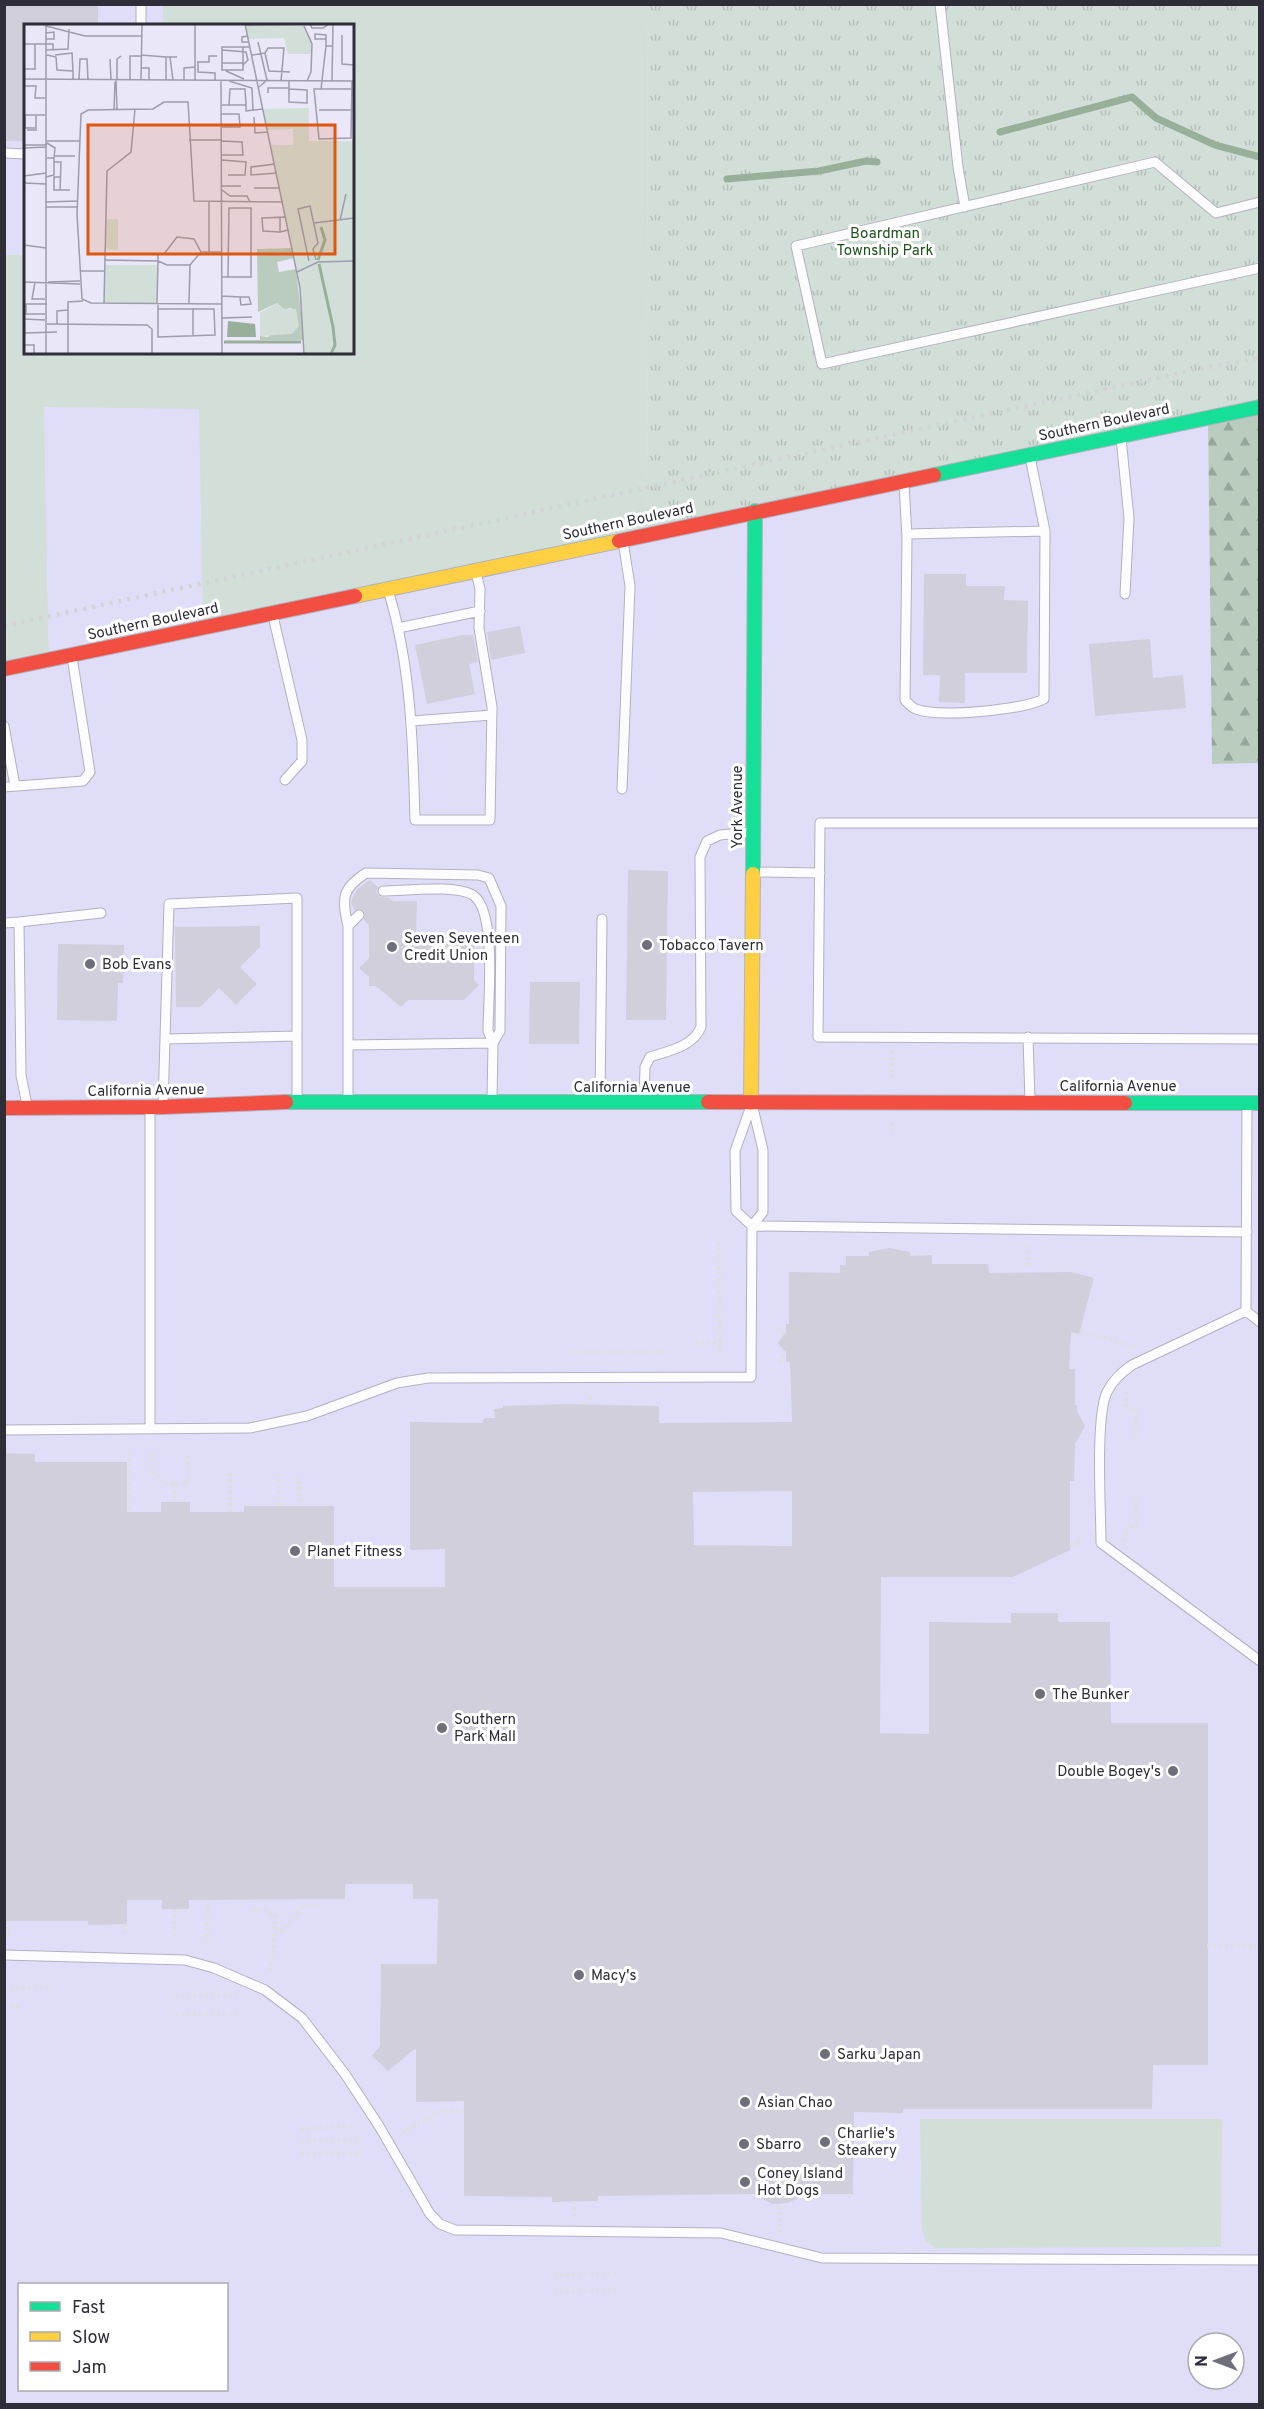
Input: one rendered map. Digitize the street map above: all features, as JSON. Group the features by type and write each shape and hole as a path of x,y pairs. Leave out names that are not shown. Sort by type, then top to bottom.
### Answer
{"street":[{"name":"Southern Boulevard","path":"4,669 1260,407"},
{"name":"York Avenue","path":"752,1103 755,511"},
{"name":"California Avenue","path":"4,1107 156,1107 247,1102 1254,1103"}],"lane":[{"path":"141,4 141,24"},
{"path":"940,4 958,167 965,207"},
{"path":"4,153 24,154"},
{"path":"1260,202 1216,213 1155,162 796,246 822,364 1260,268"},
{"path":"1121,435 1129,518 1125,594"},
{"path":"904,480 907,534 905,700 915,709 950,713 1032,705 1044,699 1045,531 1029,454"},
{"path":"907,534 1045,531"},
{"path":"622,539 630,586 622,789"},
{"path":"387,588 398,628 412,721 415,820 490,820 492,715 479,628 480,589 476,570"},
{"path":"398,628 480,611"},
{"path":"272,612 302,740 302,761 285,780"},
{"path":"4,787 83,781 90,772 72,655"},
{"path":"412,721 492,715"},
{"path":"4,726 15,786"},
{"path":"1260,823 820,823 818,1037 1260,1039"},
{"path":"644,1103 645,1067 650,1057 682,1047 698,1035 700,1027 700,857 707,842 720,835 753,832"},
{"path":"753,872 820,873"},
{"path":"348,1102 348,926 342,901 352,882 366,873 478,874 489,878 501,906 500,1031 493,1043"},
{"path":"383,891 458,891 475,896 485,913 488,944 488,1031 493,1043 492,1103"},
{"path":"150,1429 156,1107 165,1039 169,904 297,898 297,1102"},
{"path":"4,924 101,913"},
{"path":"348,926 359,915"},
{"path":"600,1103 602,919"},
{"path":"19,922 21,1075 27,1107"},
{"path":"165,1039 297,1036"},
{"path":"1028,1037 1030,1103"},
{"path":"348,1045 493,1043"},
{"path":"4,1430 250,1428 280,1424 318,1413 397,1383 428,1378 752,1377 752,1226 763,1212 763,1150 752,1103"},
{"path":"752,1103 735,1151 736,1211 752,1226 1247,1232"},
{"path":"1246,1311 1247,1232 1254,1103"},
{"path":"1246,1311 1260,1322"},
{"path":"1246,1311 1132,1365 1116,1377 1106,1394 1101,1417 1101,1543 1260,1661"},
{"path":"4,1955 185,1960 214,1968 266,1990 302,2018 379,2126 430,2214 440,2224 455,2230 721,2233 822,2258 1260,2260"}],"path":[{"path":"892,1037 892,1081"},
{"path":"719,1242 720,1355"},
{"path":"1027,1245 1028,1267"},
{"path":"778,1327 784,1334"},
{"path":"1080,1331 1136,1347"},
{"path":"695,1343 721,1343"},
{"path":"778,1362 783,1357 784,1351"},
{"path":"572,1352 669,1352"},
{"path":"1126,1389 1126,1405"},
{"path":"585,1404 593,1395"},
{"path":"1119,1406 1126,1405 1126,1407 1131,1407 1131,1411 1136,1411 1136,1437"},
{"path":"129,1452 129,1512"},
{"path":"152,1453 152,1471 165,1484 175,1484 188,1483 188,1453"},
{"path":"230,1473 230,1512"},
{"path":"279,1474 279,1506"},
{"path":"296,1476 299,1480 299,1506"},
{"path":"175,1484 175,1502"},
{"path":"1125,1546 1122,1530 1136,1526 1136,1496"},
{"path":"1070,1546 1080,1543 1080,1538"},
{"path":"207,1943 208,1900"},
{"path":"276,1930 284,1930 303,1906 319,1905"},
{"path":"255,1908 255,1911 264,1910 275,1915 274,1953 269,1972"},
{"path":"174,1936 175,1909"},
{"path":"7,1921 8,1936"},
{"path":"125,1924 125,1936"},
{"path":"1207,1946 1260,1946"},
{"path":"4,1989 50,1988"},
{"path":"175,1996 242,1995"},
{"path":"4,2007 19,2006"},
{"path":"175,2014 241,2013"},
{"path":"402,2133 440,2111 464,2111"},
{"path":"301,2129 352,2126 354,2122"},
{"path":"301,2141 362,2140"},
{"path":"301,2154 362,2154"},
{"path":"574,2201 574,2216"},
{"path":"779,2248 780,2204"},
{"path":"554,2275 618,2274"},
{"path":"554,2292 618,2290"}],"shaded area":[{"path":"5,5 163,5 162,24 24,24 24,255 5,255"},
{"name":"Southern Park Mall","path":"44,407 200,408 203,626 1208,417 1212,764 1260,763 1259,2404 5,2404 4,669 49,659"}],"green space":[{"path":"163,5 648,5 646,534 203,627 199,409 44,407 49,660 5,669 5,255 24,255 24,354 354,354 354,24 162,24"},
{"name":"Boardman Township Park","path":"648,5 1259,5 1259,407 646,534"},
{"path":"1259,407 1259,763 1212,764 1208,417"},
{"path":"920,2119 1222,2119 1221,2247 935,2248 925,2240 922,2228"}],"building":[{"path":"4,4 98,4 98,24 24,24 24,141 4,141"},
{"path":"924,574 966,574 966,586 1005,586 1004,600 1028,601 1027,673 965,673 965,703 939,702 940,675 923,675"},
{"path":"520,626 525,653 491,660 487,632"},
{"path":"473,635 478,662 469,664 475,694 427,704 415,645"},
{"path":"1150,639 1153,678 1183,675 1186,708 1095,716 1089,644"},
{"name":"Tobacco Tavern","path":"628,870 668,871 666,1020 626,1020"},
{"path":"370,880 378,887 376,892 380,897 393,901 417,901 416,938 474,937 474,980 479,985 464,1000 408,1000 401,1007 376,986 369,986 369,977 359,968 369,958 369,925 364,920 364,911 354,910 351,902 357,889"},
{"path":"260,926 260,947 240,967 257,984 236,1005 219,988 200,1007 176,1007 175,927"},
{"name":"Bob Evans","path":"58,944 124,945 123,983 118,983 117,1021 57,1020"},
{"path":"530,982 580,982 579,1044 529,1044"},
{"name":"Southern Park Mall","path":"889,1248 910,1252 910,1256 932,1255 932,1264 988,1264 989,1273 1071,1272 1094,1278 1079,1334 1071,1332 1069,1369 1075,1369 1075,1405 1077,1405 1077,1411 1085,1426 1075,1444 1074,1481 1070,1481 1070,1550 1013,1577 881,1577 880,1733 929,1734 929,1622 1011,1623 1011,1613 1058,1613 1058,1622 1110,1622 1111,1723 1208,1723 1208,2065 1153,2065 1152,2109 903,2109 903,2113 854,2112 853,2194 806,2194 788,2203 772,2204 754,2194 598,2196 598,2201 552,2202 552,2197 464,2196 464,2101 416,2102 416,2048 388,2071 372,2056 380,2046 381,1964 437,1964 438,1899 413,1899 413,1884 345,1884 345,1899 189,1900 189,1909 162,1909 162,1900 127,1900 127,1924 88,1925 88,1921 4,1921 4,1453 35,1454 35,1462 127,1462 127,1512 161,1512 161,1502 190,1502 190,1512 244,1512 244,1506 334,1506 334,1587 445,1587 445,1549 410,1550 410,1422 482,1423 484,1418 495,1418 494,1409 503,1408 503,1406 565,1404 659,1406 659,1423 792,1422 790,1362 786,1362 786,1353 778,1343 786,1332 786,1324 789,1324 789,1272 840,1273 840,1265 846,1265 846,1256 869,1256 869,1252","holes":["792,1491 792,1546 694,1545 693,1492"]}],"waterway":[{"path":"1000,132 1132,97 1156,118 1215,145 1260,157"},
{"path":"727,179 819,171 866,161 877,162"}],"railway":[{"path":"4,626 1208,367 1260,358"}],"traffic: fast":[{"path":"934,475 1260,407"},
{"path":"753,874 755,511"},
{"path":"286,1102 708,1102"},
{"path":"1125,1103 1260,1103"}],"traffic: slow":[{"path":"355,596 619,541"},
{"path":"751,1103 753,874"}],"traffic: jam":[{"path":"619,541 934,475"},
{"path":"4,669 355,596"},
{"path":"4,1108 163,1107 286,1102"},
{"path":"708,1102 1125,1103"}],"place":[{"name":"Tobacco Tavern","path":"647,945"},
{"name":"Seven Seventeen Credit Union","path":"392,947"},
{"name":"Bob Evans","path":"90,964"},
{"name":"Planet Fitness","path":"295,1551"},
{"name":"The Bunker","path":"1040,1694"},
{"name":"Southern Park Mall","path":"442,1728"},
{"name":"Double Bogey's","path":"1173,1771"},
{"name":"Macy's","path":"579,1975"},
{"name":"Sarku Japan","path":"825,2054"},
{"name":"Asian Chao","path":"745,2102"},
{"name":"Charlie's Steakery","path":"825,2142"},
{"name":"Sbarro","path":"744,2144"},
{"name":"Coney Island Hot Dogs","path":"745,2182"}]}
